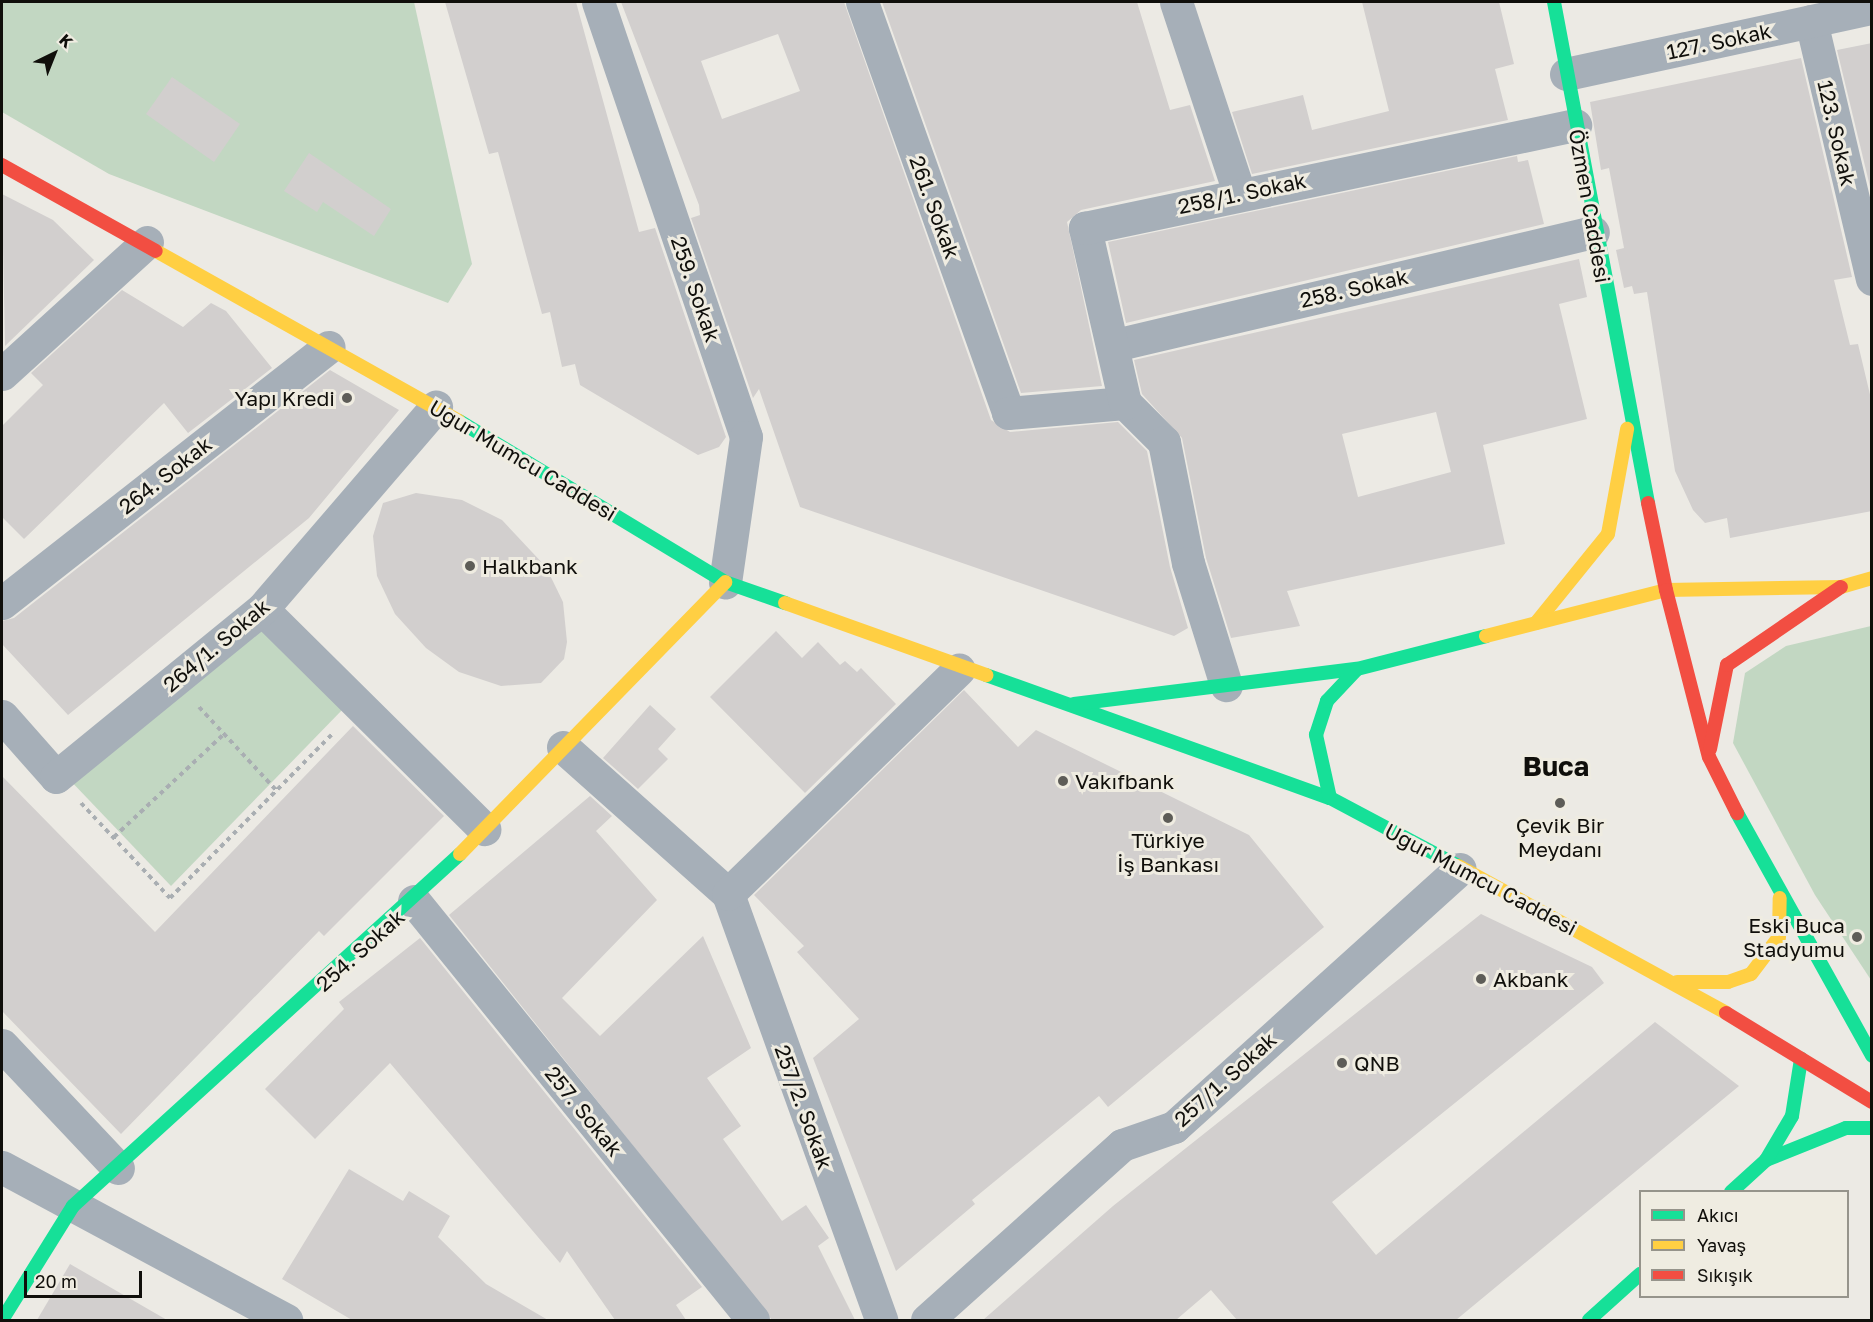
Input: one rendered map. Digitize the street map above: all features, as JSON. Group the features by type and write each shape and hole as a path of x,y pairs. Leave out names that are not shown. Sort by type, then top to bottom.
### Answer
{"main road":[{"name":"Özmen Caddesi","path":"1554,2 1593,232 1666,590 1709,757 1780,898 1872,1056"},
{"name":"Uğur Mumcu Caddesi","path":"2,165 147,242 436,407 726,582 960,669 1330,798 1675,982 1872,1102"},
{"path":"1536,623 1608,534 1630,409"},
{"name":"Uğur Mumcu Caddesi","path":"1066,705 1357,669 1666,590 1841,587 1872,578"},
{"name":"254. Sokak","path":"2,1320 73,1206 414,901 726,582"},
{"name":"Uğur Mumcu Caddesi","path":"1709,757 1727,665 1841,587"},
{"path":"1330,798 1316,735 1327,701 1357,669"},
{"path":"1675,982 1728,982 1751,974 1779,936 1780,898"},
{"path":"1732,1190 1766,1160 1792,1116 1801,1059"},
{"path":"1766,1160 1846,1128 1872,1128"},
{"path":"1589,1320 1639,1276"}],"street":[{"name":"259. Sokak","path":"598,2 746,438 726,582"},
{"name":"261. Sokak","path":"862,2 1008,413 1125,403"},
{"path":"1184,3 1239,193"},
{"name":"127. Sokak","path":"1566,74 1872,8"},
{"name":"123. Sokak","path":"1811,21 1872,279"},
{"name":"258/1. Sokak","path":"1125,403 1115,345 1085,228 1239,193 1575,125"},
{"name":"258. Sokak","path":"1115,345 1593,232"},
{"path":"2,374 147,242"},
{"name":"264. Sokak","path":"2,603 329,347"},
{"path":"1125,403 1164,442 1188,563 1226,685"},
{"name":"264/1. Sokak","path":"56,777 262,609 436,407"},
{"path":"262,609 484,829"},
{"path":"728,894 960,669"},
{"path":"2,716 56,777"},
{"name":"257/2. Sokak","path":"564,747 728,894 881,1320"},
{"name":"257/1. Sokak","path":"927,1320 1122,1145 1174,1127 1460,869"},
{"name":"257. Sokak","path":"414,901 753,1320"},
{"path":"2,1046 118,1168"},
{"path":"2,1167 286,1320"}],"path":[{"path":"175,680 276,790"},
{"path":"56,777 170,898 360,705"},
{"path":"114,837 224,734"}],"green space":[{"path":"2,2 414,2 472,264 448,303 109,174 2,112"},
{"path":"260,625 343,709 171,886 67,777"},
{"path":"1872,626 1871,980 1815,895 1733,743 1745,673 1786,646"}],"building":[{"path":"445,2 576,2 639,232 655,228 726,437 719,447 698,455 580,385 575,364 562,367 550,312 542,314 498,152 489,154"},
{"path":"621,2 844,2 991,420 1010,432 1118,422 1147,451 1170,567 1188,628 1174,636 800,507 759,389 753,398 691,218 700,215 699,205","holes":["778,34 800,91 722,119 701,61"]},
{"path":"882,2 1137,2 1170,110 1190,105 1215,181 1081,210 1067,222 1102,386 1021,393"},
{"path":"1362,2 1499,2 1514,64 1495,69 1508,120 1252,174 1232,112 1303,95 1312,130 1389,111"},
{"path":"1872,43 1872,195 1837,50"},
{"path":"1801,58 1852,277 1834,280 1850,345 1858,344 1872,403 1872,511 1730,538 1727,518 1705,523 1693,510 1675,471 1647,292 1634,294 1632,286 1624,288 1616,250 1624,248 1609,168 1601,170 1590,102"},
{"path":"172,77 240,124 214,162 146,114"},
{"path":"309,153 391,209 374,236 323,202 317,212 284,191"},
{"path":"1517,156 1518,162 1528,160 1544,224 1126,323 1108,242"},
{"path":"2,194 53,220 94,260 5,346"},
{"path":"1579,259 1587,297 1559,304 1587,419 1483,445 1505,544 1287,591 1300,626 1231,638 1206,558 1182,438 1142,394 1134,360","holes":["1436,412 1451,472 1358,497 1342,434"]},
{"path":"122,290 183,327 211,303 226,311 272,368 188,433 164,403 24,539 2,517 2,426 43,385 31,373"},
{"path":"330,370 399,410 309,518 68,715 2,644 2,621 14,618"},
{"path":"416,493 462,500 502,520 546,567 563,602 567,642 564,659 541,683 501,686 459,672 426,648 395,614 377,576 373,536 383,503"},
{"path":"776,631 802,658 818,642 840,665 845,661 857,672 861,668 896,704 805,793 710,697"},
{"path":"964,690 1018,747 1036,730 1249,835 1324,927 1108,1107 1099,1096 972,1200 975,1204 896,1271 813,1058 859,1019 797,952 804,946 754,895"},
{"path":"650,705 676,729 658,749 668,759 638,789 603,758"},
{"path":"353,726 444,816 324,936 319,931 121,1134 2,1011 2,776 155,932"},
{"path":"590,796 612,816 596,831 657,900 562,998 600,1036 703,936 751,1048 707,1078 741,1126 723,1139 782,1221 806,1205 829,1238 818,1246 855,1320 772,1320 449,915"},
{"path":"1481,914 1592,967 1604,983 1332,1202 1376,1255 1655,1022 1739,1086 1456,1320 1237,1320 1211,1290 1176,1320 983,1320 1113,1206"},
{"path":"420,938 702,1287 676,1305 686,1320 615,1320 567,1251 560,1263 390,1063 315,1139 265,1089 344,1009 339,1002"},
{"path":"349,1169 403,1201 409,1191 450,1216 438,1237 486,1284 548,1320 352,1320 282,1279"},
{"path":"70,1264 167,1320 37,1320"}],"traffic: fast":[{"path":"1554,2 1648,503"},
{"path":"459,421 725,582 785,603"},
{"path":"1458,866 1330,798 1316,735 1327,701 1357,669 1486,636"},
{"path":"1074,704 1357,669"},
{"path":"986,675 1330,798"},
{"path":"1737,813 1872,1056"},
{"path":"2,1320 73,1206 460,854"},
{"path":"1733,1190 1766,1160 1792,1116 1801,1059"},
{"path":"1766,1160 1846,1128 1872,1128"},
{"path":"1589,1320 1639,1275"}],"traffic: slow":[{"path":"156,251 459,421"},
{"path":"1536,623 1608,534 1627,429"},
{"path":"1486,636 1666,590 1841,587 1872,578"},
{"path":"460,854 725,582"},
{"path":"785,603 986,675"},
{"path":"1458,866 1726,1013"},
{"path":"1677,982 1728,982 1751,974 1779,937 1780,898"}],"traffic: jam":[{"path":"2,165 156,251"},
{"path":"1648,503 1666,590"},
{"path":"1710,749 1727,665 1841,587"},
{"path":"1666,590 1709,757 1737,813"},
{"path":"1726,1013 1872,1102"}],"place":[{"name":"Yapı Kredi","path":"347,398"},
{"name":"Halkbank","path":"470,566"},
{"name":"Vakıfbank","path":"1063,781"},
{"name":"Çevik Bir Meydanı","path":"1560,803"},
{"name":"Türkiye İş Bankası","path":"1168,818"},
{"name":"Eski Buca Stadyumu","path":"1857,937"},
{"name":"Akbank","path":"1481,979"},
{"name":"QNB","path":"1342,1063"}],"district":[{"name":"Buca","path":"1556,767"}]}
